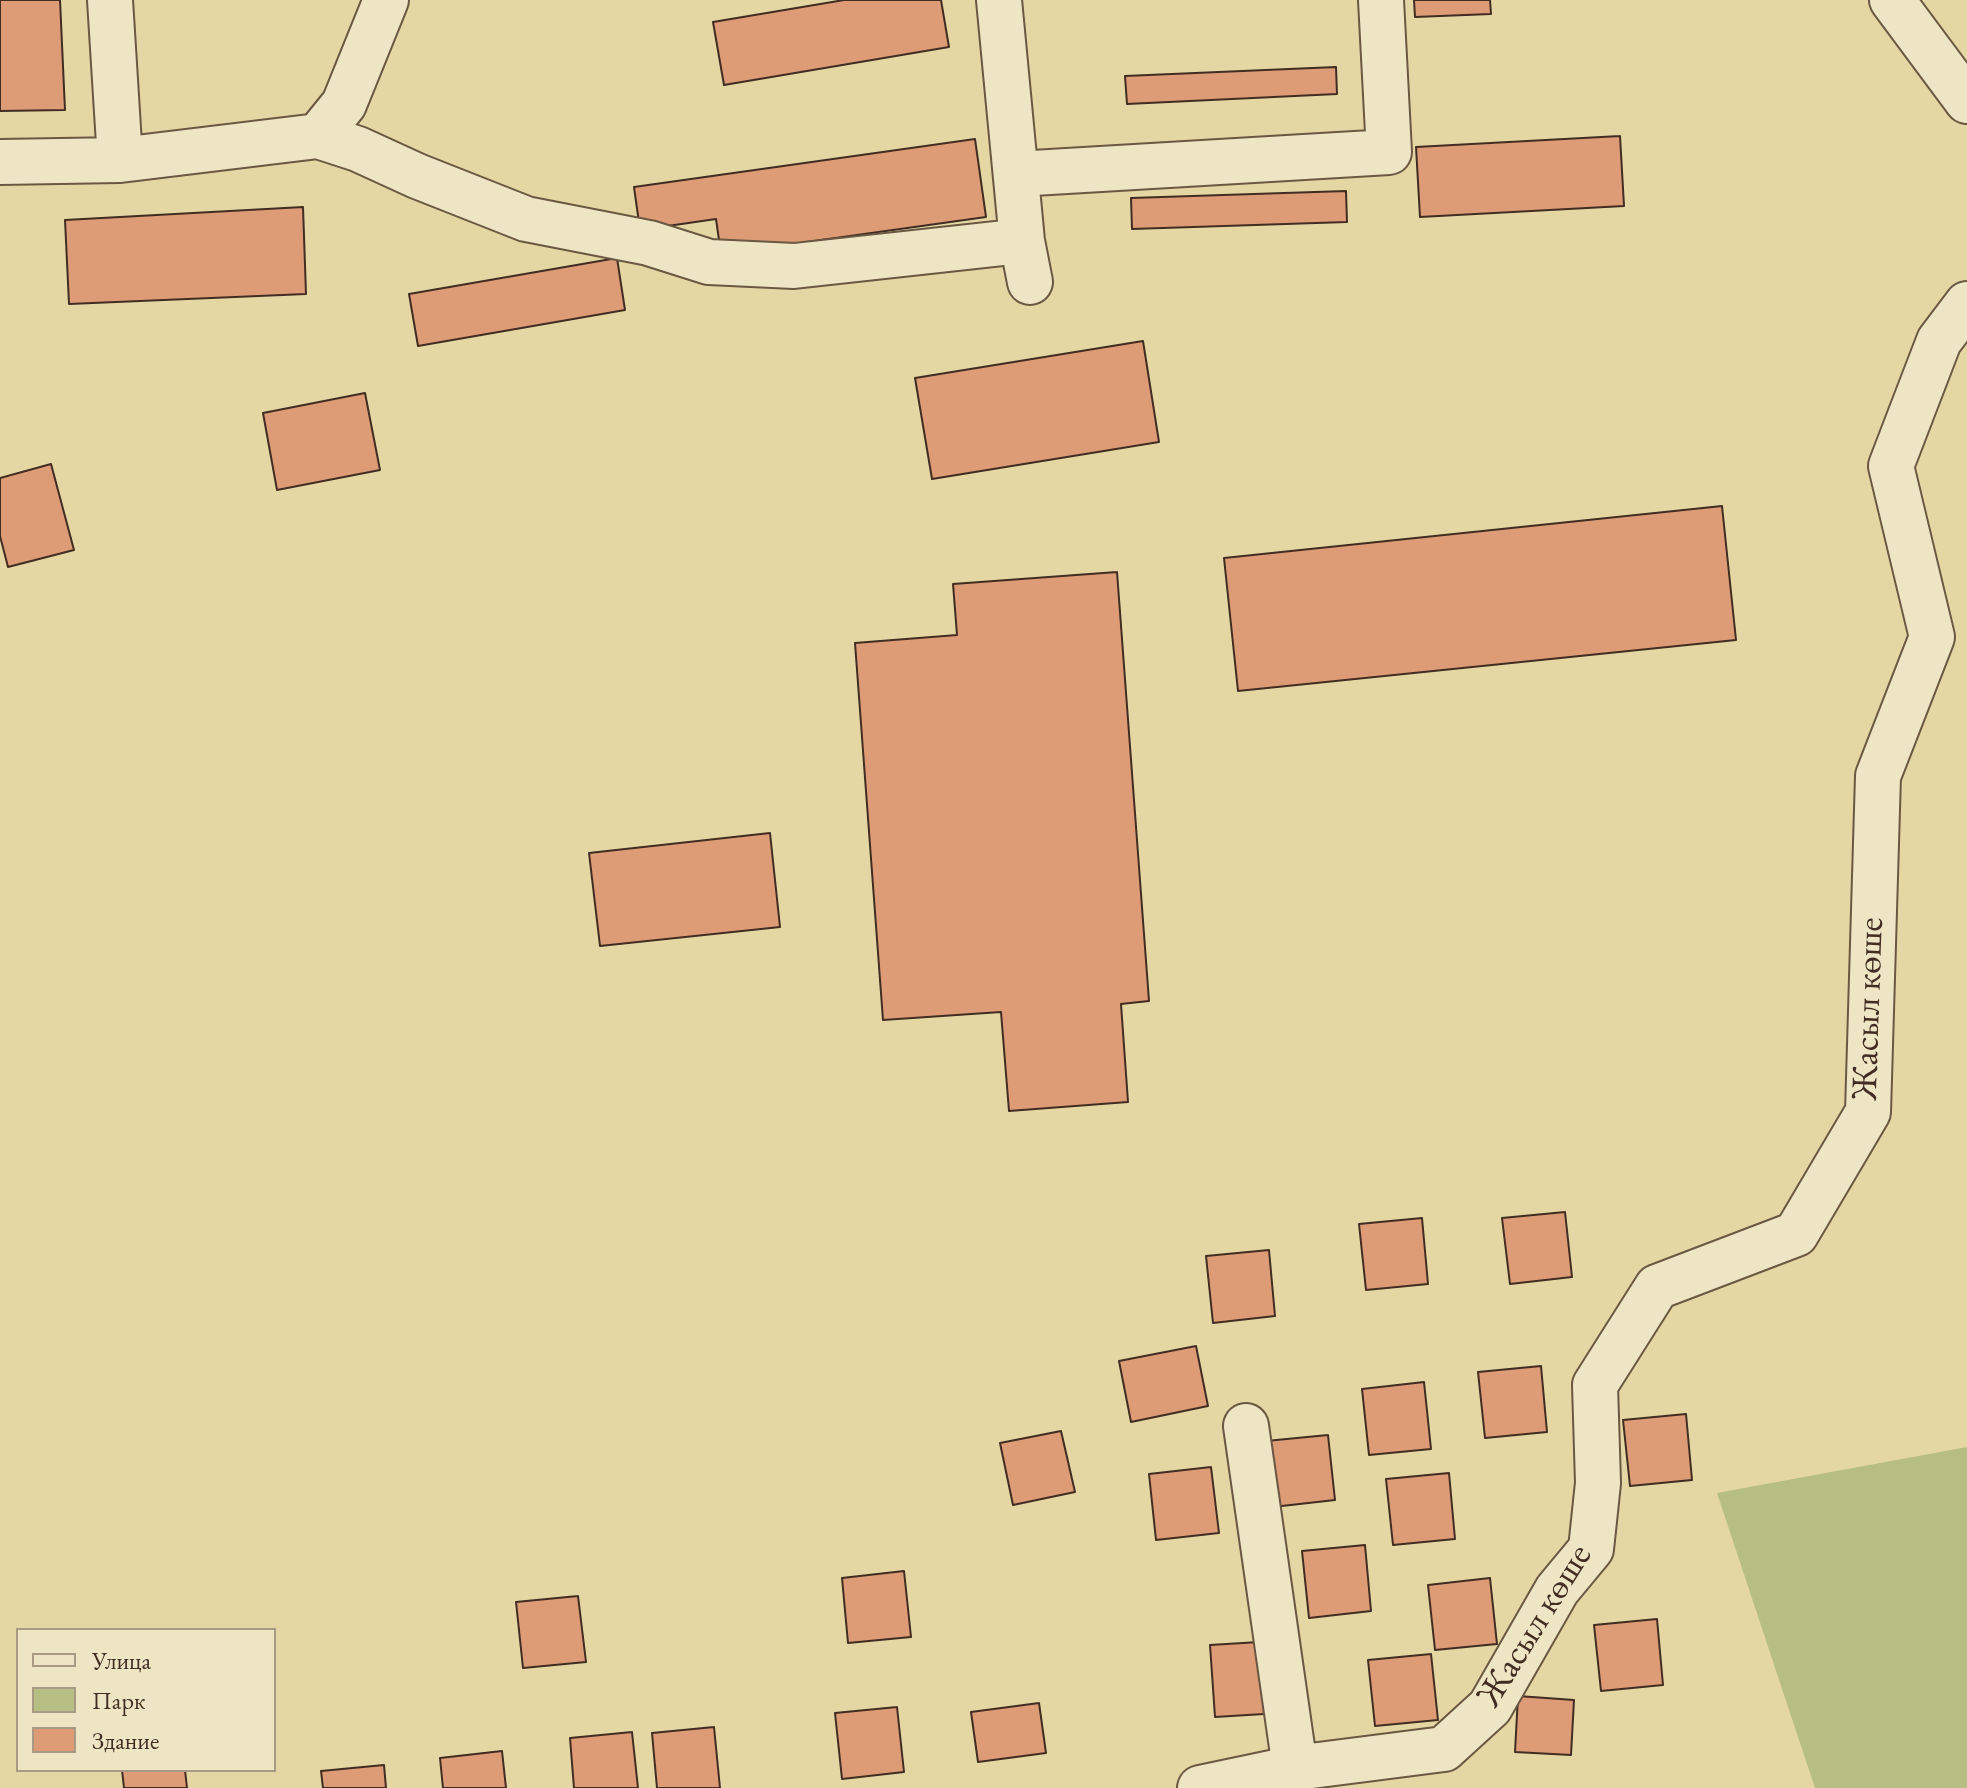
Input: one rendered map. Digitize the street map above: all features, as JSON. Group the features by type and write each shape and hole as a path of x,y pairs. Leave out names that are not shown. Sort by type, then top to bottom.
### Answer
{"street":[{"path":"110,0 120,160"},
{"path":"318,136 344,104 386,0"},
{"path":"0,162 120,160 318,136 358,149 526,219 649,243 709,262 794,266 1026,262 999,0"},
{"path":"1016,174 1389,152 1381,0"},
{"path":"1892,0 1967,101"},
{"name":"Жасыл көше","path":"1200,1788 1295,1768 1444,1749 1490,1707 1557,1590 1591,1549 1598,1483 1595,1385 1641,1312 1657,1287 1796,1234 1868,1112 1878,776 1932,637 1891,466 1939,341 1967,304"},
{"path":"1246,1426 1295,1768"}],"green space":[{"path":"1967,1447 1967,1788 1815,1788 1717,1493"}],"building":[{"path":"0,0 60,0 65,110 0,111"},
{"path":"844,0 941,0 949,47 724,85 713,22"},
{"path":"1414,0 1490,0 1491,14 1415,17"},
{"path":"1336,67 1337,94 1127,104 1125,76"},
{"path":"1620,136 1624,206 1420,217 1416,147"},
{"path":"975,139 986,217 721,254 716,219 640,230 634,187"},
{"path":"1346,191 1347,222 1132,229 1131,198"},
{"path":"303,207 306,294 69,304 65,220"},
{"path":"617,258 625,310 418,346 409,294"},
{"path":"1143,341 1159,442 932,479 915,378"},
{"path":"365,393 380,470 277,490 263,413"},
{"path":"51,464 74,550 8,567 0,536 0,478"},
{"path":"1722,506 1736,640 1238,691 1224,558"},
{"path":"1117,572 1149,1001 1121,1004 1128,1102 1009,1111 1001,1012 883,1020 855,643 957,635 953,584"},
{"path":"770,833 780,927 600,946 589,853"},
{"path":"1565,1212 1572,1277 1510,1284 1502,1218"},
{"path":"1422,1218 1428,1284 1366,1290 1359,1224"},
{"path":"1269,1250 1275,1316 1213,1323 1206,1256"},
{"path":"1196,1346 1208,1406 1131,1422 1119,1361"},
{"path":"1541,1366 1547,1432 1485,1438 1478,1372"},
{"path":"1424,1382 1431,1449 1369,1455 1362,1389"},
{"path":"1686,1414 1692,1480 1630,1486 1623,1420"},
{"path":"1061,1431 1075,1492 1013,1505 1000,1443"},
{"path":"1328,1435 1335,1500 1273,1507 1266,1441"},
{"path":"1211,1467 1219,1533 1156,1540 1149,1474"},
{"path":"1449,1473 1455,1539 1393,1545 1386,1479"},
{"path":"1365,1545 1371,1611 1309,1618 1302,1551"},
{"path":"904,1571 911,1637 848,1643 842,1578"},
{"path":"1490,1578 1497,1644 1435,1650 1428,1585"},
{"path":"578,1596 586,1662 523,1668 516,1602"},
{"path":"1657,1619 1663,1685 1601,1691 1594,1625"},
{"path":"1259,1642 1264,1714 1215,1717 1210,1645"},
{"path":"1431,1654 1438,1720 1375,1726 1368,1660"},
{"path":"1518,1696 1574,1700 1571,1755 1515,1752"},
{"path":"1039,1703 1046,1753 978,1762 971,1712"},
{"path":"897,1707 904,1772 842,1779 835,1713"},
{"path":"714,1727 720,1788 657,1788 652,1733"},
{"path":"632,1732 638,1788 574,1788 570,1738"},
{"path":"502,1751 506,1788 443,1788 440,1758"},
{"path":"384,1765 386,1788 323,1788 321,1771"},
{"path":"122,1772 185,1772 187,1788 124,1788"}]}
